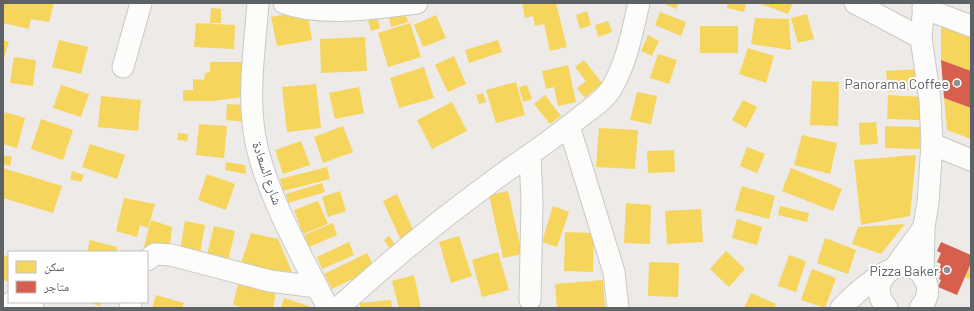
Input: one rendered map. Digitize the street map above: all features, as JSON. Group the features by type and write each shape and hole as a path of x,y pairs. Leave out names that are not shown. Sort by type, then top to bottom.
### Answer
{"street":[{"path":"123,67 142,3"},
{"name":"شارع السعادة","path":"258,3 252,96 254,131 261,161 272,191 328,308"},
{"path":"284,3 295,7 338,10 417,3"},
{"path":"338,308 365,283 450,214 490,183 530,156 600,102 611,90 622,67 639,3"},
{"path":"854,3 921,38"},
{"path":"923,277 924,227 928,202 932,144 930,100 921,38 924,6 971,26"},
{"path":"570,126 614,272 618,308"},
{"path":"932,144 971,160"},
{"path":"530,156 532,202 530,300"},
{"path":"886,308 879,293 882,277 891,269 924,227"},
{"path":"148,259 155,254 171,255 270,281 317,287"},
{"path":"841,308 858,291 891,269 910,267 918,271 927,285 927,294 923,306"},
{"path":"16,303 33,308"}],"building: سكن":[{"path":"3,3 54,3 49,22 31,19 29,29 3,23"},
{"path":"522,3 556,3 567,47 550,51 544,24 535,26 533,16 525,18"},
{"path":"663,3 679,3 676,9"},
{"path":"728,3 746,3 744,12 727,8"},
{"path":"758,3 793,3 788,14"},
{"path":"211,8 221,9 221,23 210,23"},
{"path":"307,10 312,40 277,46 271,17"},
{"path":"587,11 591,25 580,29 576,15"},
{"path":"660,12 686,22 681,36 655,25"},
{"path":"405,13 408,22 391,27 389,18"},
{"path":"807,14 814,39 798,43 791,18"},
{"path":"436,15 446,38 423,47 414,25"},
{"path":"377,17 380,28 371,31 368,20"},
{"path":"755,18 789,19 791,50 751,44"},
{"path":"608,21 612,32 598,37 595,25"},
{"path":"196,23 235,25 234,49 194,47"},
{"path":"410,23 421,57 388,67 378,33"},
{"path":"700,26 738,26 738,53 700,53"},
{"path":"941,26 971,37 971,71 941,60"},
{"path":"648,35 659,41 652,56 641,51"},
{"path":"365,37 367,71 321,73 320,39"},
{"path":"3,40 9,42 3,61"},
{"path":"59,40 88,47 81,74 52,67"},
{"path":"498,40 502,52 469,63 465,50"},
{"path":"748,48 774,56 766,83 739,74"},
{"path":"658,54 677,60 669,84 650,78"},
{"path":"454,56 466,84 448,92 435,65"},
{"path":"14,57 36,60 33,86 10,83"},
{"path":"584,60 602,83 585,98 577,88 586,81 575,67"},
{"path":"210,62 243,62 243,97 213,101 183,101 183,90 193,90 193,79 204,80 205,73 210,72"},
{"path":"568,65 576,102 558,106 554,87 546,89 542,71"},
{"path":"424,67 434,98 399,108 390,78"},
{"path":"917,69 918,89 888,92 886,71"},
{"path":"812,81 839,82 838,126 810,125"},
{"path":"516,82 525,115 496,123 486,90"},
{"path":"316,84 321,128 287,132 282,87"},
{"path":"61,85 89,94 81,117 53,108"},
{"path":"527,85 532,99 523,102 519,87"},
{"path":"359,87 364,113 335,119 329,93"},
{"path":"637,92 657,96 651,124 630,120"},
{"path":"483,93 486,102 479,104 476,95"},
{"path":"545,95 561,116 550,124 534,104"},
{"path":"888,95 921,97 920,120 887,119"},
{"path":"101,96 141,100 138,131 98,127"},
{"path":"944,98 971,108 971,139 947,130"},
{"path":"743,100 757,107 746,128 732,120"},
{"path":"452,102 467,131 432,149 417,120"},
{"path":"227,104 245,105 244,122 226,120"},
{"path":"5,112 25,118 17,148 3,144 3,121"},
{"path":"41,119 73,130 63,160 31,149"},
{"path":"876,122 878,144 860,145 859,123"},
{"path":"199,124 227,126 224,158 196,155"},
{"path":"343,126 353,152 323,163 314,137"},
{"path":"885,126 920,127 920,149 885,148"},
{"path":"599,128 638,130 635,169 596,167"},
{"path":"178,133 188,134 187,141 177,140"},
{"path":"802,135 837,143 830,174 794,165"},
{"path":"301,141 310,165 283,174 275,150"},
{"path":"90,144 125,155 117,179 82,167"},
{"path":"747,147 765,154 757,173 740,166"},
{"path":"674,150 675,172 648,173 647,151"},
{"path":"3,155 12,157 10,166 3,164"},
{"path":"916,155 910,216 861,225 854,160"},
{"path":"226,162 245,165 246,174 225,170"},
{"path":"327,167 330,179 283,191 280,179"},
{"path":"3,168 62,186 53,213 3,198"},
{"path":"791,168 842,189 833,211 782,191"},
{"path":"72,171 84,175 81,182 70,179"},
{"path":"207,174 235,184 226,210 198,200"},
{"path":"322,183 325,192 288,203 286,194"},
{"path":"742,186 775,196 769,219 735,210"},
{"path":"340,191 346,211 328,217 322,197"},
{"path":"508,191 522,254 503,258 489,195"},
{"path":"397,194 414,232 400,238 383,201"},
{"path":"124,198 155,204 148,228 140,225 137,237 116,231"},
{"path":"318,201 328,224 303,234 294,210"},
{"path":"626,203 651,205 650,244 624,243"},
{"path":"553,206 569,212 557,247 542,242"},
{"path":"780,206 809,213 807,222 778,215"},
{"path":"701,209 703,242 667,244 665,211"},
{"path":"737,219 762,227 757,245 732,238"},
{"path":"151,220 172,227 169,252 144,247"},
{"path":"185,221 205,225 200,253 180,250"},
{"path":"333,223 337,235 309,247 304,235"},
{"path":"905,224 881,254 852,244 858,227"},
{"path":"214,226 235,231 228,261 207,255"},
{"path":"565,232 594,233 593,272 564,271"},
{"path":"251,233 278,239 295,279 241,263"},
{"path":"389,236 396,246 390,249 384,240"},
{"path":"459,236 472,276 451,283 439,242"},
{"path":"825,238 856,250 848,274 817,263"},
{"path":"90,240 117,247 116,251 87,251"},
{"path":"349,242 354,255 322,269 317,257"},
{"path":"726,251 745,269 729,287 710,269"},
{"path":"498,252 509,290 482,297 472,260"},
{"path":"367,253 375,268 332,289 324,274"},
{"path":"3,255 8,257 8,282 3,280"},
{"path":"789,255 806,261 796,292 778,286"},
{"path":"649,262 679,263 678,297 648,296"},
{"path":"971,263 971,280 965,277"},
{"path":"812,269 836,278 825,308 801,300"},
{"path":"414,275 421,308 399,308 392,281"},
{"path":"603,280 605,308 557,308 555,284"},
{"path":"238,284 276,292 273,308 245,308 233,305"},
{"path":"751,293 776,304 774,308 744,308"},
{"path":"156,295 184,303 182,308 152,308"},
{"path":"284,298 312,307 312,308 281,308"},
{"path":"391,300 392,308 360,308 360,303"},
{"path":"90,303 101,303 100,306"}],"building: متاجر":[{"path":"941,60 971,71 971,108 944,98"},
{"path":"941,242 971,255 971,263 957,295 938,287 941,280 939,279 941,273 938,272 941,264 937,262 941,253 937,251"}],"place":[{"name":"Panorama Coffee","path":"957,83"},
{"name":"Pizza Baker","path":"947,270"}]}
